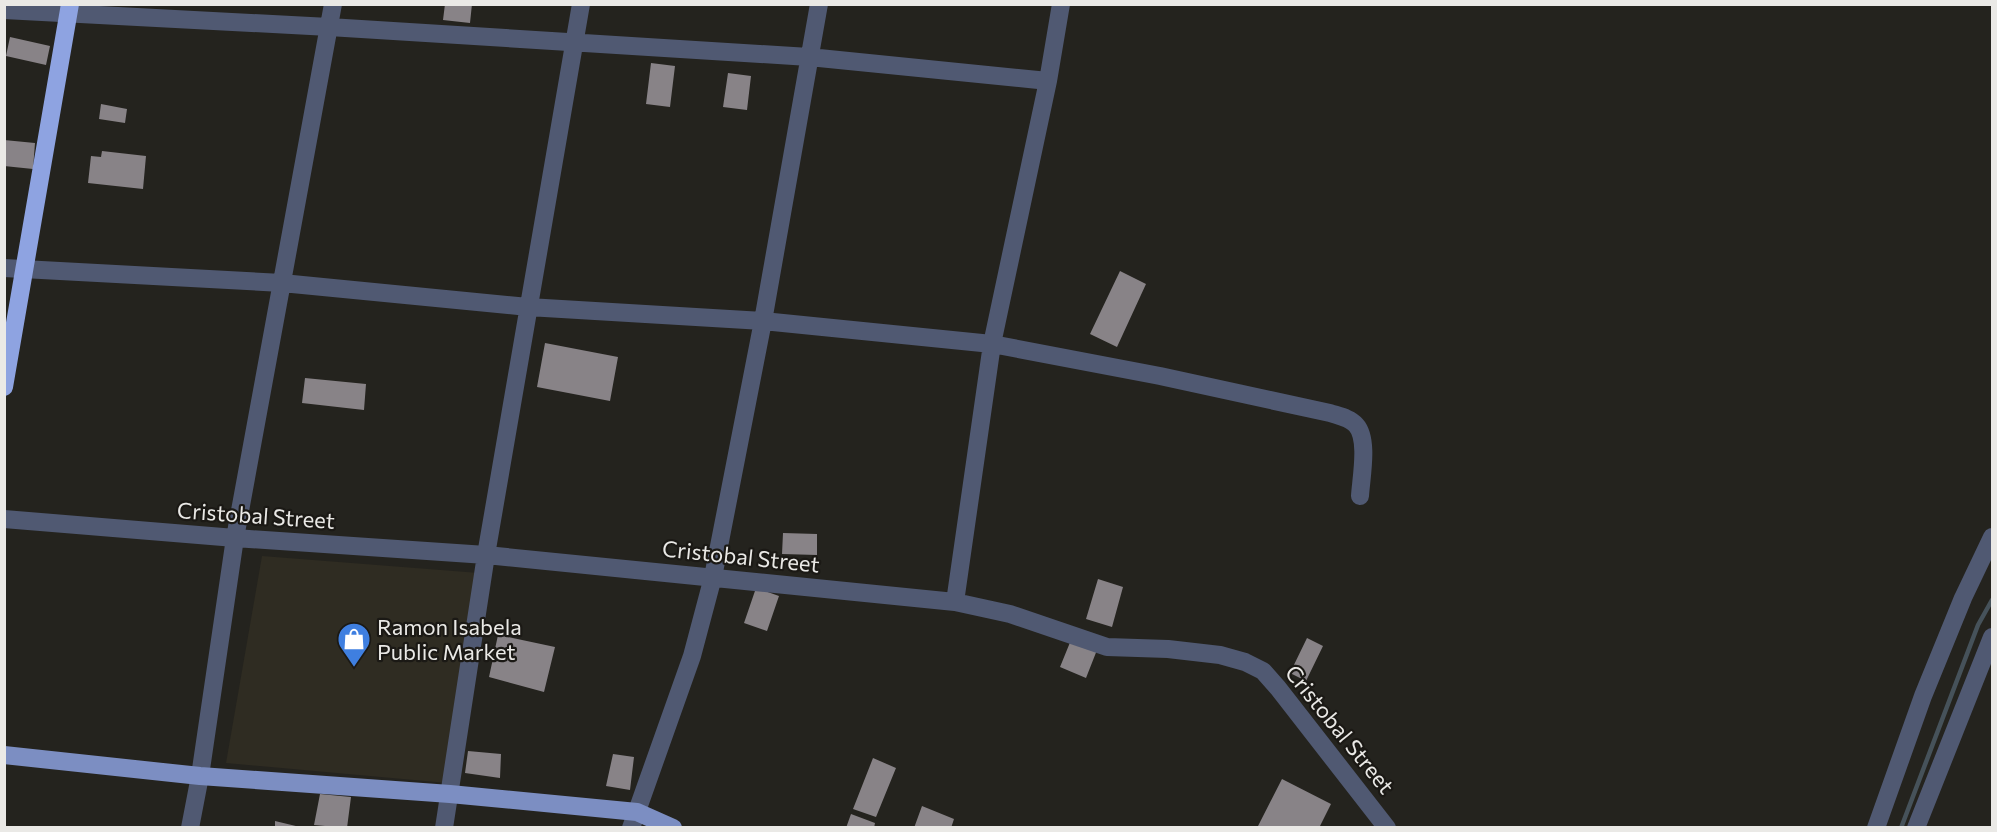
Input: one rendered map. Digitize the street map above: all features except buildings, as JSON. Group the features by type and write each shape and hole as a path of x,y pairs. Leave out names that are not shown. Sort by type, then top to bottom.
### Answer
{"highway":[{"path":"4,387 26,270 69,9"}],"main road":[{"path":"4,755 200,776 450,794 634,820 673,828"}],"street":[{"path":"190,828 200,776 235,538 333,4"},
{"path":"444,828 486,555 581,4"},
{"path":"634,820 692,656 713,577 763,321 819,4"},
{"path":"955,602 992,344 1048,81 1061,4"},
{"path":"4,10 69,9 575,44 809,57 1048,81"},
{"path":"4,268 282,283 528,307 763,321 992,344 1160,376 1330,413 1348,420 1357,426 1362,437 1360,496"},
{"name":"Cristobal Street","path":"4,519 486,555 955,602 1010,614 1107,647 1221,655 1245,662 1263,671 1278,687 1387,828"},
{"path":"1876,828 1923,696 1963,598 1992,537"},
{"path":"1916,828 1992,638"}],"shaded area":[{"name":"Ramon Isabela Public Market","path":"262,556 479,573 447,783 226,763"}],"waterway":[{"path":"1901,828 1978,625 1992,600"}],"place":[{"name":"Ramon Isabela Public Market","path":"354,668"}]}
